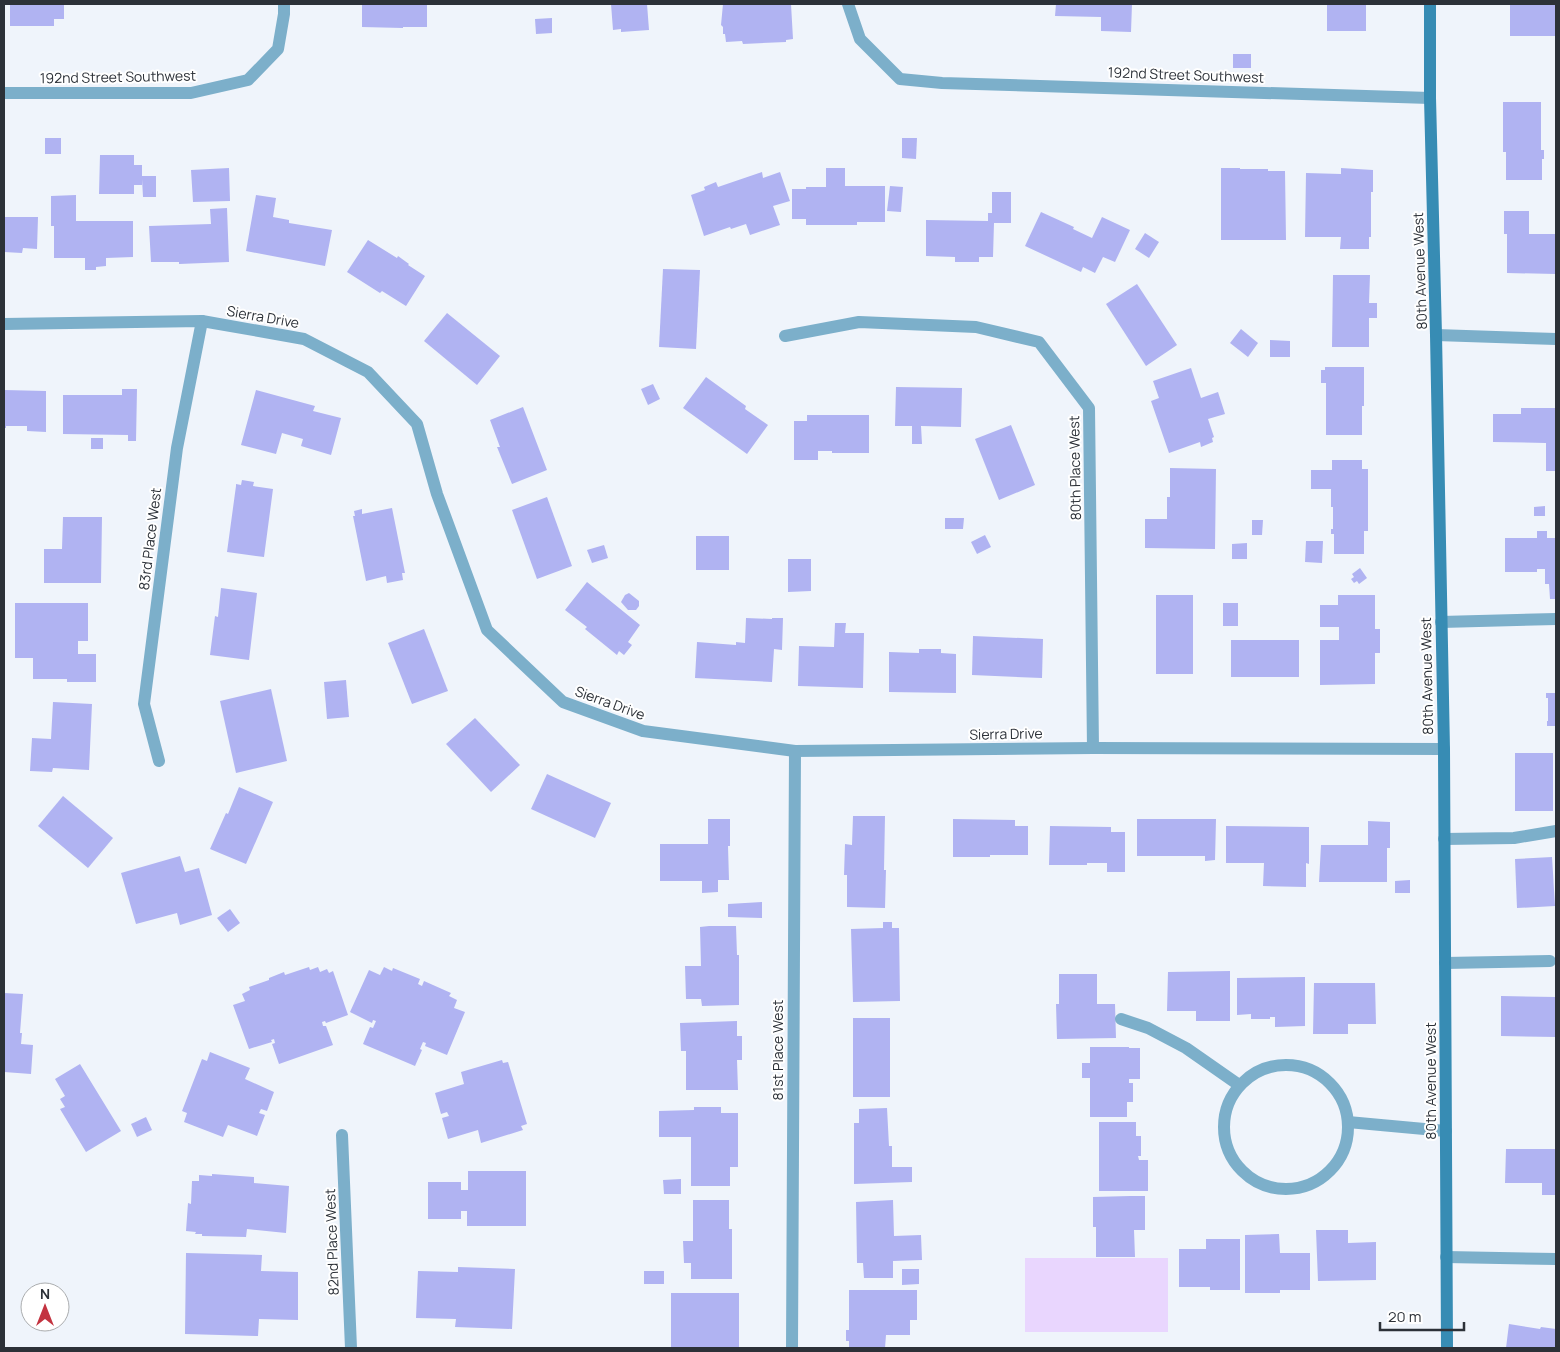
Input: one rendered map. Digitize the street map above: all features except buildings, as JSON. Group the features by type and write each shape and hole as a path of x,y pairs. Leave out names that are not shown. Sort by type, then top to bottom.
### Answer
{"street":[{"name":"192nd Street Southwest","path":"4,93 192,93 248,80 278,49 284,4"},
{"name":"192nd Street Southwest","path":"848,4 860,39 900,79 942,83 1430,98"},
{"name":"80th Avenue West","path":"1430,4 1430,98 1444,749 1447,1348"},
{"name":"Sierra Drive","path":"4,324 202,322 304,339 368,372 417,424 437,494 487,630 563,702 643,731 795,752 1093,748 1444,749"},
{"name":"83rd Place West","path":"159,761 144,704 177,448 202,322"},
{"name":"80th Place West","path":"785,336 859,322 976,327 1039,342 1089,408 1093,748"},
{"path":"1436,335 1556,339"},
{"path":"1441,622 1556,619"},
{"name":"81st Place West","path":"792,1348 795,752"},
{"path":"1444,839 1514,838 1556,831"},
{"path":"1445,963 1550,961"},
{"path":"1121,1019 1148,1028 1186,1048 1239,1086"},
{"path":"1275,1066 1296,1066 1316,1072 1332,1085 1343,1102 1348,1122 1346,1143 1338,1162 1324,1177 1306,1186 1286,1190 1265,1186 1247,1177 1234,1162 1225,1143 1223,1122 1228,1103 1239,1086 1256,1073 1275,1066"},
{"path":"1348,1122 1446,1131"},
{"name":"82nd Place West","path":"342,1135 351,1348"},
{"path":"1446,1257 1556,1259"}],"shaded area":[{"path":"1025,1258 1168,1258 1168,1332 1025,1332"}]}
